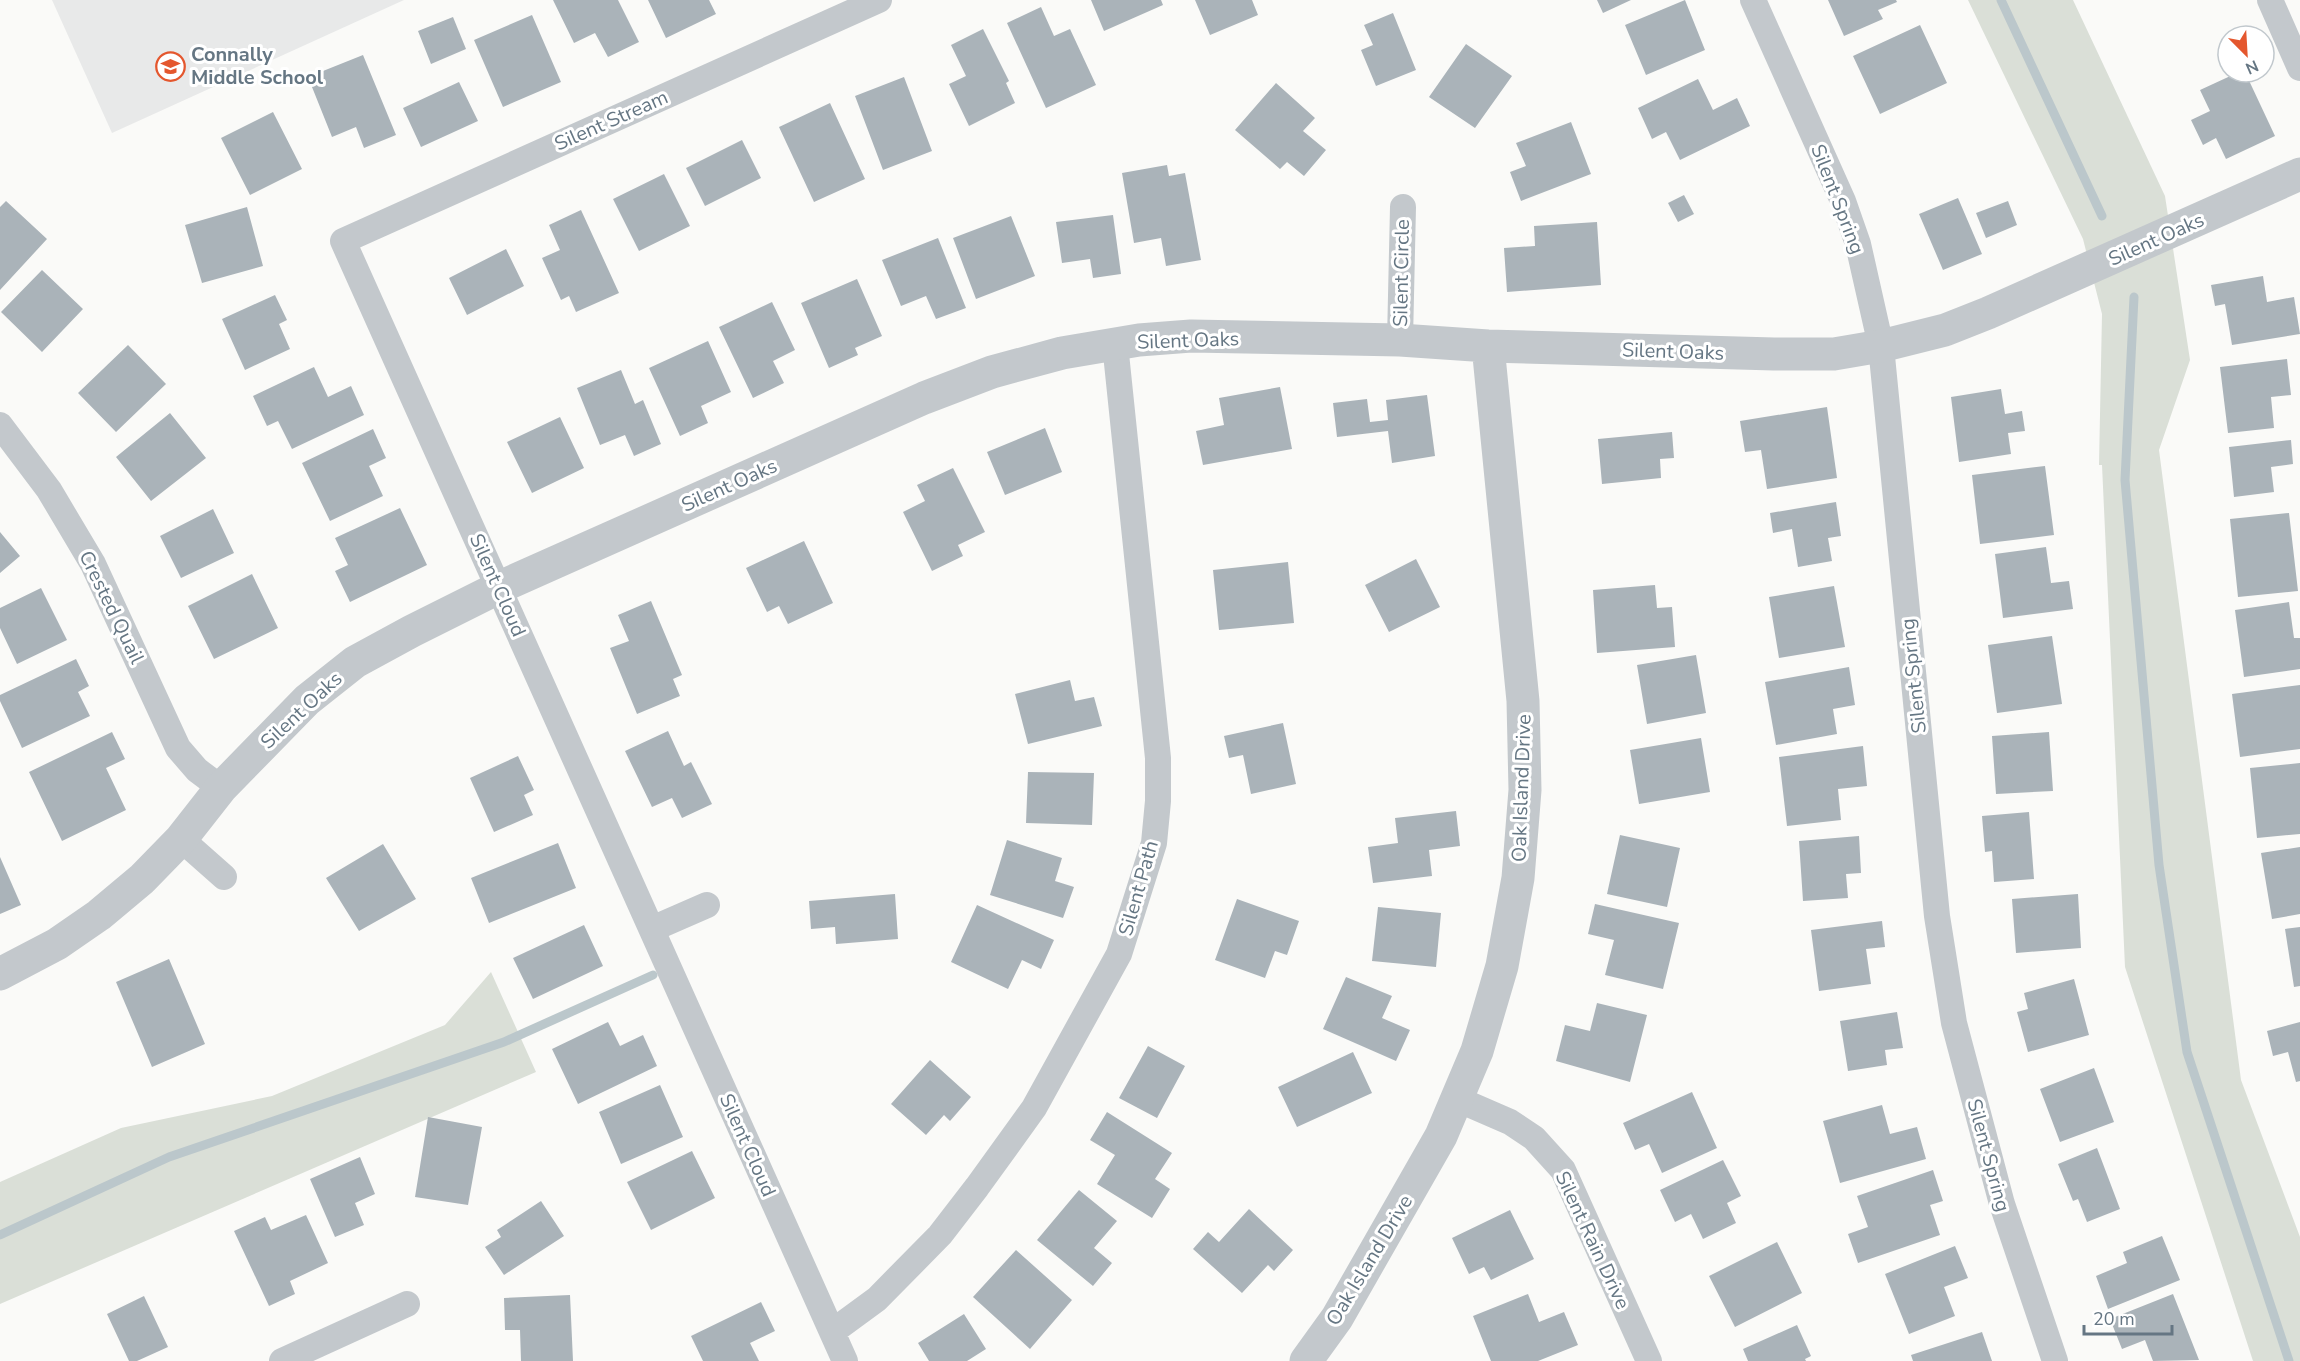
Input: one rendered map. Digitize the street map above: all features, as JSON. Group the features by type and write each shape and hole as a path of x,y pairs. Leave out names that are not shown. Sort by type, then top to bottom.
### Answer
{"street":[{"name":"Silent Stream","path":"343,241 879,0"},
{"name":"Silent Spring","path":"1753,0 1843,201 1858,244 1881,346 1937,916 1954,1023 2002,1204 2055,1361"},
{"path":"2270,0 2300,68"},
{"name":"Silent Oaks","path":"0,974 57,945 99,915 142,879 181,839 221,788 307,700 354,662 500,587 924,398 992,372 1062,352 1191,336 1400,340 1488,346 1834,354 1881,346 1945,330 2300,174"},
{"name":"Silent Circle","path":"1400,340 1403,207"},
{"name":"Silent Cloud","path":"343,241 845,1361"},
{"name":"Silent Path","path":"832,1332 877,1299 940,1234 1034,1108 1119,954 1154,843 1158,801 1158,758 1115,344"},
{"name":"Oak Island Drive","path":"1306,1361 1343,1308 1441,1136 1477,1051 1502,966 1518,879 1525,790 1523,701 1488,346"},
{"name":"Crested Quail","path":"0,425 50,490 93,564 178,748 197,770 221,788"},
{"path":"181,839 224,877"},
{"path":"652,929 707,905"},
{"name":"Silent Rain Drive","path":"1456,1099 1510,1122 1534,1138 1563,1170 1649,1361"},
{"path":"282,1361 407,1304"}],"shaded area":[{"name":"Connally Middle School","path":"52,0 404,0 112,133"},
{"path":"1968,0 2073,0 2165,196 2190,360 2159,450 2241,1080 2300,1237 2300,1361 2253,1361 2125,967 2102,465 2099,465 2102,314 2083,239"},
{"path":"491,972 536,1072 0,1304 0,1182 121,1128 272,1096 445,1025"}],"building":[{"path":"553,0 618,0 639,42 608,57 595,33 574,43"},
{"path":"648,0 709,0 716,14 666,38"},
{"path":"1091,0 1161,0 1163,5 1104,31"},
{"path":"1195,0 1252,0 1258,15 1210,35"},
{"path":"1597,0 1631,0 1603,13"},
{"path":"1685,0 1705,50 1646,75 1625,25"},
{"path":"1828,0 1896,0 1897,2 1878,10 1883,19 1844,36"},
{"path":"1041,7 1054,36 1070,29 1096,85 1046,108 1007,23"},
{"path":"1393,13 1416,70 1376,86 1361,50 1373,45 1364,25"},
{"path":"532,15 561,82 503,107 474,40"},
{"path":"453,17 466,49 431,64 418,31"},
{"path":"1920,25 1947,83 1880,114 1853,56"},
{"path":"983,29 1009,81 1006,83 1015,103 969,126 949,84 966,76 951,45"},
{"path":"1466,44 1512,76 1475,128 1429,97"},
{"path":"363,55 396,135 364,148 356,127 332,137 308,77"},
{"path":"904,77 932,151 883,170 855,96"},
{"path":"1698,79 1713,110 1737,98 1750,126 1680,160 1666,132 1652,139 1638,108"},
{"path":"459,82 478,121 421,147 403,108"},
{"path":"1276,83 1315,118 1303,131 1326,150 1304,176 1287,162 1280,169 1235,130"},
{"path":"2216,83 2251,84 2275,136 2226,159 2216,138 2203,145 2191,120 2210,111 2200,90"},
{"path":"830,103 865,179 814,202 779,127"},
{"path":"273,112 302,169 250,195 221,138"},
{"path":"1571,122 1591,174 1521,201 1510,172 1526,166 1516,143"},
{"path":"742,140 761,178 705,206 686,168"},
{"path":"1167,165 1169,176 1185,173 1201,260 1166,266 1161,238 1134,243 1122,173"},
{"path":"664,174 690,226 639,251 613,199"},
{"path":"1684,195 1694,214 1678,222 1668,203"},
{"path":"1958,198 1982,254 1943,270 1919,214"},
{"path":"6,201 47,239 0,290 0,207"},
{"path":"2008,201 2017,225 1986,238 1976,213"},
{"path":"247,207 263,266 202,283 185,225"},
{"path":"581,210 619,293 576,312 569,296 561,300 542,258 560,250 549,225"},
{"path":"1113,215 1121,274 1093,278 1090,259 1062,263 1056,222"},
{"path":"1011,216 1035,276 976,299 953,238"},
{"path":"1597,222 1601,285 1507,292 1504,248 1535,246 1534,226"},
{"path":"938,238 966,308 936,319 926,296 901,306 882,260"},
{"path":"506,249 524,286 467,315 449,278"},
{"path":"42,270 83,309 42,352 1,312"},
{"path":"2263,276 2267,302 2294,297 2300,334 2232,345 2225,304 2215,306 2211,285"},
{"path":"857,279 882,336 855,348 858,355 829,368 801,303"},
{"path":"275,295 287,320 279,324 290,349 245,370 222,319"},
{"path":"772,302 795,350 773,361 784,383 753,398 719,327"},
{"path":"708,341 731,392 701,406 708,423 680,436 649,368"},
{"path":"128,345 166,384 116,432 78,393"},
{"path":"2287,359 2291,395 2271,397 2274,428 2228,433 2220,367"},
{"path":"314,367 328,397 351,386 364,415 292,449 278,421 267,426 253,396"},
{"path":"621,370 635,404 643,400 661,444 634,456 625,435 600,445 577,388"},
{"path":"1280,387 1292,449 1203,465 1196,431 1224,425 1219,398"},
{"path":"2001,389 2005,414 2022,411 2025,431 2008,433 2011,454 1959,462 1951,397"},
{"path":"1427,395 1435,456 1392,463 1388,431 1337,437 1333,403 1367,399 1370,422 1388,420 1386,400"},
{"path":"1827,407 1837,478 1767,489 1761,450 1745,452 1740,421"},
{"path":"170,413 206,458 151,501 116,457"},
{"path":"560,417 584,468 532,493 507,442"},
{"path":"1045,428 1062,472 1005,495 987,452"},
{"path":"373,429 386,458 369,466 383,496 330,521 302,463"},
{"path":"1672,432 1674,458 1660,459 1661,478 1602,484 1598,439"},
{"path":"2291,440 2293,464 2271,467 2274,492 2234,497 2229,447"},
{"path":"2045,466 2054,535 1980,544 1972,475"},
{"path":"953,468 985,532 958,545 963,556 932,571 903,512 925,501 917,485"},
{"path":"1836,502 1841,536 1828,538 1832,561 1798,567 1792,529 1773,533 1770,513"},
{"path":"400,508 427,565 350,602 335,571 348,565 335,538"},
{"path":"213,509 234,553 181,578 160,536"},
{"path":"2289,513 2298,591 2238,597 2230,519"},
{"path":"0,532 20,556 0,573"},
{"path":"804,541 833,603 788,624 779,606 767,612 746,568"},
{"path":"2046,547 2051,583 2069,581 2073,609 2003,618 1995,554"},
{"path":"1416,559 1440,607 1389,632 1365,585"},
{"path":"1288,562 1294,623 1219,630 1213,570"},
{"path":"252,574 278,628 214,659 188,606"},
{"path":"1655,585 1657,608 1672,607 1675,647 1597,653 1593,590"},
{"path":"1834,586 1845,647 1779,658 1769,597"},
{"path":"41,588 67,640 17,664 0,628 0,608"},
{"path":"651,601 682,675 673,679 680,696 637,714 610,648 629,641 618,615"},
{"path":"2289,602 2294,638 2300,638 2300,669 2244,677 2235,610"},
{"path":"2052,636 2062,704 1997,713 1988,645"},
{"path":"1696,655 1706,713 1647,724 1637,665"},
{"path":"76,659 89,686 78,692 90,716 22,748 0,701 0,695"},
{"path":"1849,667 1855,705 1833,709 1837,734 1776,745 1765,682"},
{"path":"1070,680 1075,701 1094,697 1102,726 1028,744 1015,694"},
{"path":"2300,685 2300,749 2240,757 2232,694"},
{"path":"1283,723 1296,784 1251,794 1243,755 1229,758 1224,736"},
{"path":"668,731 684,766 691,762 712,804 682,818 672,798 652,807 625,751"},
{"path":"112,732 125,759 106,768 126,810 62,841 29,772"},
{"path":"2049,732 2053,791 1996,794 1992,736"},
{"path":"1701,738 1710,792 1639,804 1630,750"},
{"path":"1863,746 1867,786 1838,789 1841,820 1787,826 1779,757"},
{"path":"518,756 534,790 524,795 533,815 494,832 470,778"},
{"path":"2300,763 2300,834 2257,838 2250,768"},
{"path":"1028,772 1094,773 1092,825 1026,823"},
{"path":"1456,811 1460,846 1429,850 1432,876 1373,883 1368,847 1398,843 1395,818"},
{"path":"2029,812 2034,879 1994,882 1992,851 1985,852 1982,816"},
{"path":"1620,835 1680,848 1667,907 1607,894"},
{"path":"1859,836 1861,873 1846,874 1848,898 1803,901 1799,841"},
{"path":"1007,840 1062,858 1055,881 1074,887 1063,918 990,895"},
{"path":"558,843 576,888 489,923 471,878"},
{"path":"383,844 416,899 359,931 326,878"},
{"path":"2300,847 2300,914 2272,919 2261,853"},
{"path":"0,857 21,905 0,914"},
{"path":"895,894 898,939 836,944 835,927 811,929 809,901"},
{"path":"2078,894 2081,948 2016,953 2012,899"},
{"path":"1237,899 1299,921 1287,955 1275,951 1265,978 1215,960"},
{"path":"1595,904 1679,923 1663,989 1605,975 1614,940 1588,934"},
{"path":"977,905 1054,940 1041,969 1022,960 1008,989 951,962"},
{"path":"1378,907 1441,913 1436,967 1372,961"},
{"path":"1882,921 1885,947 1866,949 1871,984 1819,991 1811,930"},
{"path":"584,925 603,966 533,999 513,958"},
{"path":"2300,927 2300,986 2294,987 2285,929"},
{"path":"169,959 205,1044 152,1067 116,982"},
{"path":"1346,977 1392,996 1382,1018 1410,1030 1396,1061 1323,1029"},
{"path":"2074,979 2089,1035 2028,1052 2017,1012 2028,1009 2024,993"},
{"path":"1597,1003 1647,1015 1630,1082 1556,1061 1565,1025 1590,1031"},
{"path":"1897,1012 1903,1048 1885,1050 1887,1065 1848,1071 1840,1021"},
{"path":"608,1022 620,1046 643,1035 657,1066 578,1104 552,1049"},
{"path":"2300,1022 2300,1081 2296,1082 2288,1052 2273,1056 2267,1031"},
{"path":"1148,1046 1185,1066 1157,1118 1119,1098"},
{"path":"1353,1052 1372,1093 1297,1127 1278,1087"},
{"path":"930,1060 971,1097 950,1121 944,1115 926,1135 891,1104"},
{"path":"2094,1068 2114,1122 2060,1142 2040,1089"},
{"path":"660,1085 683,1137 621,1164 599,1112"},
{"path":"1692,1092 1717,1148 1662,1173 1649,1144 1635,1150 1623,1123"},
{"path":"1882,1105 1890,1134 1917,1127 1926,1159 1840,1183 1823,1121"},
{"path":"1107,1112 1172,1153 1155,1179 1170,1189 1152,1218 1097,1184 1115,1155 1090,1140"},
{"path":"428,1117 482,1127 468,1205 415,1197"},
{"path":"2097,1148 2120,1209 2087,1222 2078,1199 2073,1201 2058,1164"},
{"path":"692,1151 715,1198 651,1230 627,1182"},
{"path":"360,1157 375,1194 355,1203 364,1225 335,1237 310,1179"},
{"path":"1723,1160 1741,1196 1727,1203 1736,1223 1703,1239 1691,1214 1675,1222 1660,1190"},
{"path":"1933,1170 1943,1201 1930,1205 1940,1235 1858,1263 1848,1234 1868,1227 1857,1196"},
{"path":"1079,1190 1117,1221 1094,1248 1112,1263 1093,1286 1037,1240"},
{"path":"541,1201 564,1236 504,1275 485,1247 501,1237 497,1230"},
{"path":"1249,1209 1293,1250 1274,1271 1268,1265 1242,1293 1193,1249 1208,1232 1219,1242"},
{"path":"1510,1210 1534,1259 1491,1280 1484,1267 1469,1274 1452,1238"},
{"path":"306,1215 328,1263 290,1281 295,1294 269,1306 234,1231 265,1217 271,1230"},
{"path":"2162,1236 2180,1280 2108,1309 2096,1276 2127,1263 2123,1252"},
{"path":"1777,1242 1802,1293 1735,1327 1709,1276"},
{"path":"1955,1246 1968,1278 1944,1287 1955,1316 1909,1334 1885,1274"},
{"path":"1016,1250 1072,1300 1030,1349 973,1297"},
{"path":"1528,1294 1539,1322 1564,1312 1578,1345 1538,1361 1491,1361 1473,1316"},
{"path":"2173,1294 2199,1360 2153,1361 2145,1340 2122,1349 2110,1319"},
{"path":"570,1295 573,1361 521,1361 520,1330 505,1330 504,1298"},
{"path":"144,1296 168,1347 137,1361 129,1361 107,1314"},
{"path":"761,1302 775,1331 750,1343 759,1361 703,1361 691,1336"},
{"path":"964,1314 986,1349 967,1361 929,1361 918,1343"},
{"path":"1797,1325 1811,1356 1805,1359 1806,1361 1748,1361 1743,1349"},
{"path":"1982,1332 1992,1361 1913,1361 1911,1355"}],"waterway":[{"path":"2001,0 2102,216"},
{"path":"2134,297 2125,480 2159,865 2187,1052 2289,1361"},
{"path":"0,1235 169,1157 504,1042 653,975"}],"place":[{"name":"Connally Middle School","path":"170,66"}]}
